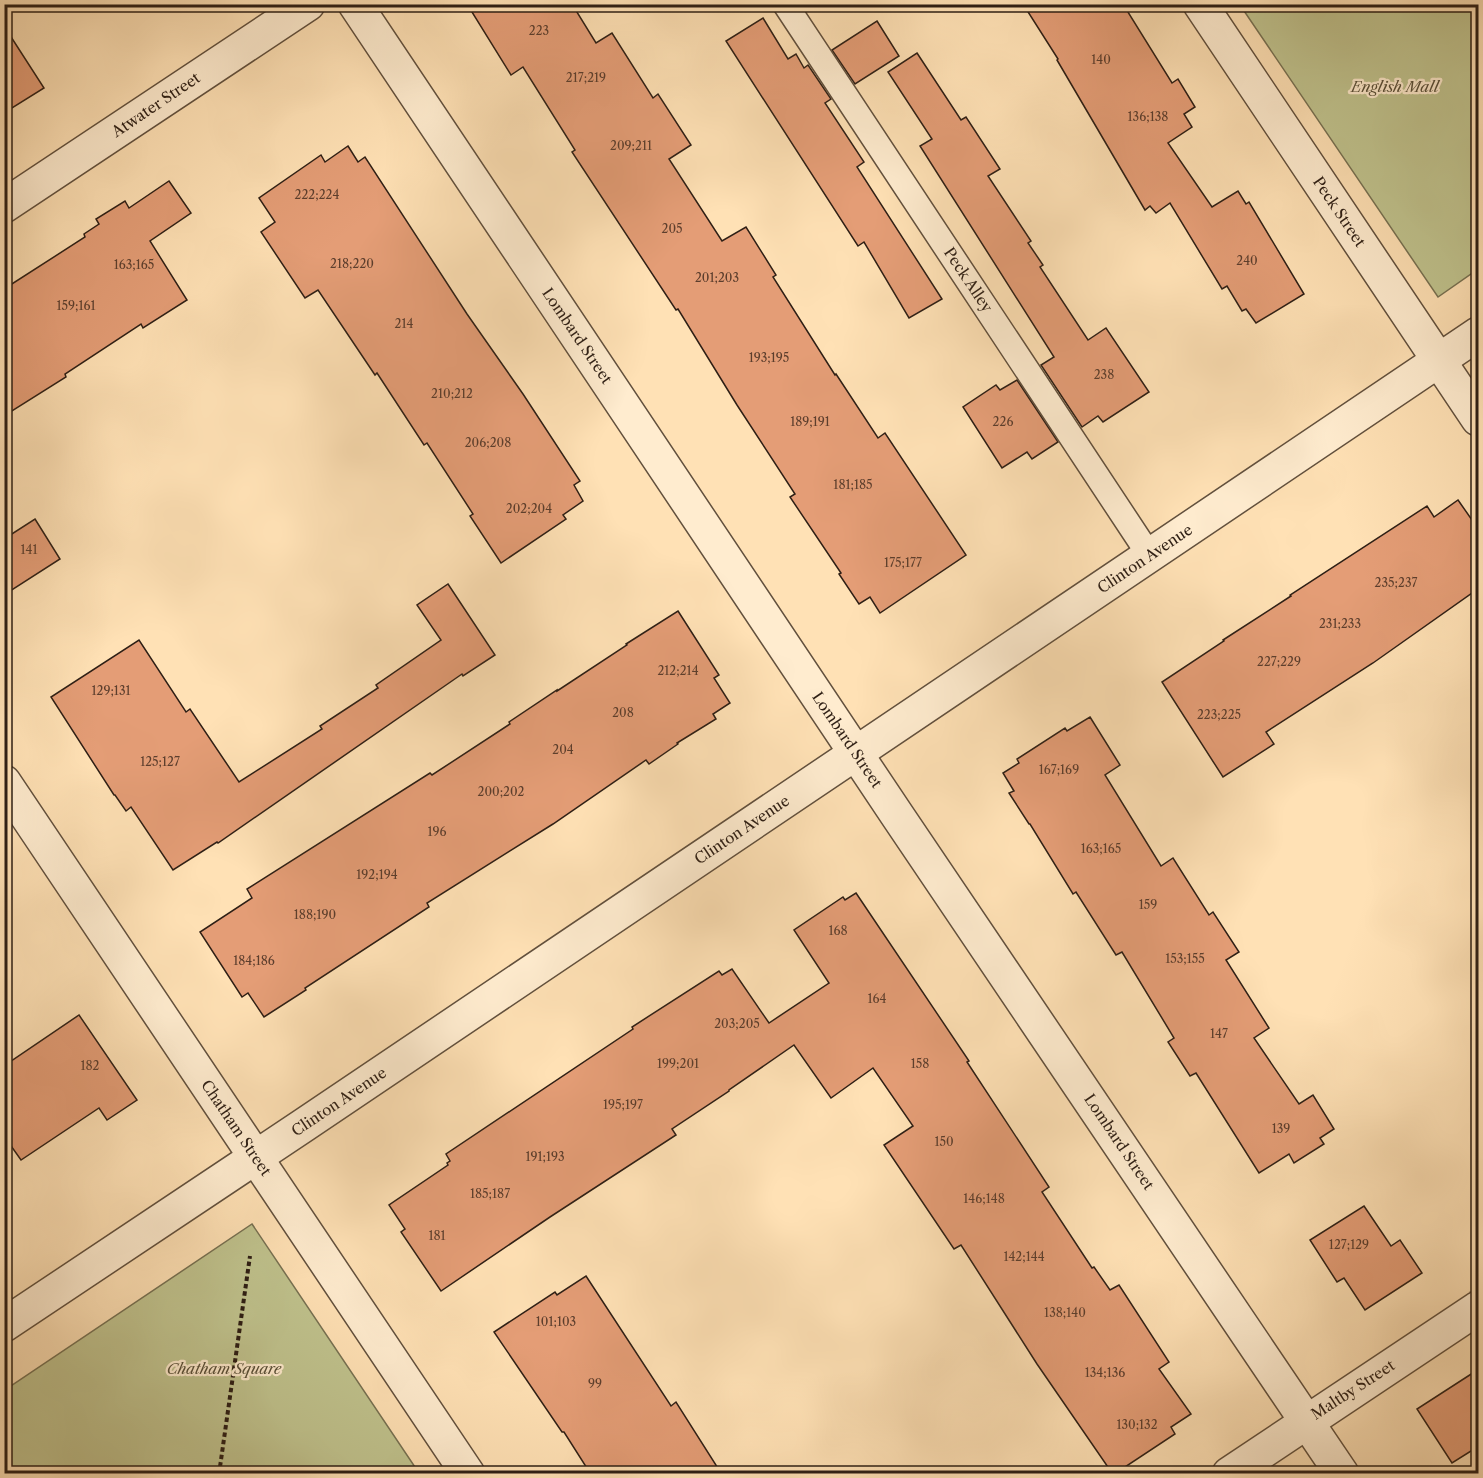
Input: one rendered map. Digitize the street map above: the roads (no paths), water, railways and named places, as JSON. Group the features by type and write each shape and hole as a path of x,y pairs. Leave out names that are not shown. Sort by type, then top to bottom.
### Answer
{"street":[{"name":"Atwater Street","path":"4,206 308,4"},
{"name":"Lombard Street","path":"355,4 856,753 1342,1473"},
{"name":"Peck Street","path":"1200,4 1479,419"},
{"name":"Clinton Avenue","path":"4,1324 255,1158 1479,334"},
{"name":"Chatham Street","path":"4,783 468,1473"},
{"name":"Maltby Street","path":"1229,1473 1479,1308"}],"lane":[{"name":"Peck Alley","path":"785,4 1150,556"}],"park label":[{"name":"English Mall","path":"1395,87"},
{"name":"Chatham Square","path":"224,1369"}]}
